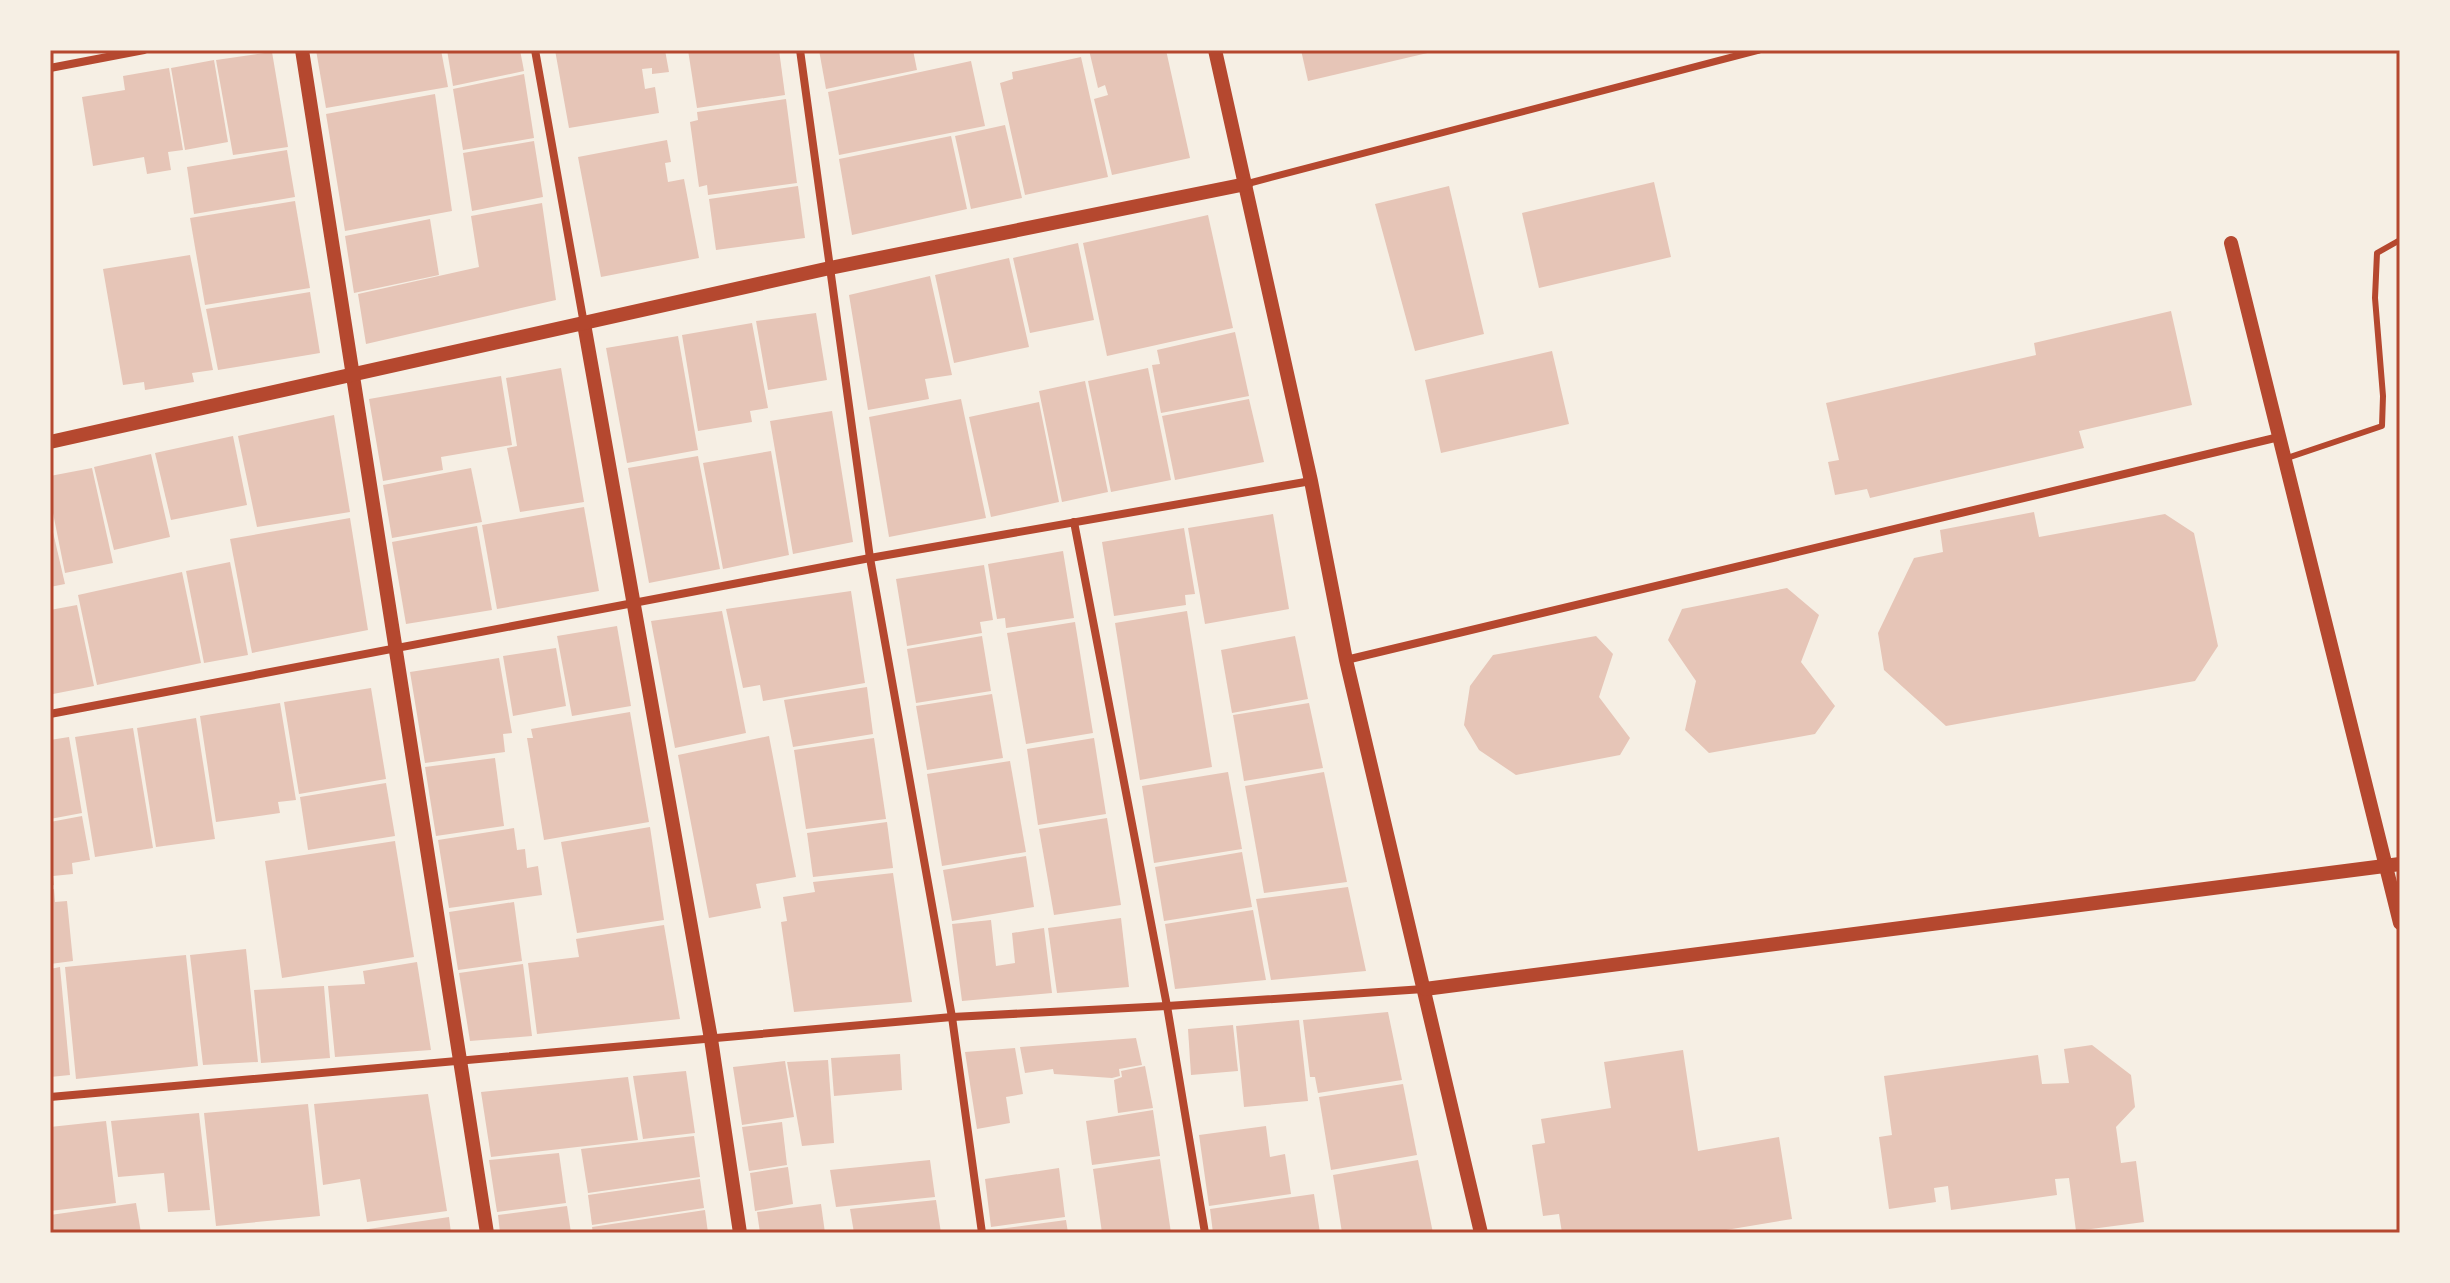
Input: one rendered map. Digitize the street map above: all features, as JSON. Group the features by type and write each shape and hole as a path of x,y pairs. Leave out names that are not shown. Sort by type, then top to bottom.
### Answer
{"street":[{"path":"50,68 144,50"},
{"path":"302,50 487,1233"},
{"path":"535,50 711,1039 740,1233"},
{"path":"800,50 870,558 952,1017 982,1233"},
{"path":"1215,50 1311,481 1346,660 1481,1233"},
{"path":"50,442 830,268 1246,184 1759,50"},
{"path":"2231,243 2284,459 2393,866 2400,923"},
{"path":"1346,660 2279,437"},
{"path":"50,714 870,558 1311,481"},
{"path":"1074,522 1167,1006 1205,1233"},
{"path":"50,1097 952,1017 1425,989 2393,866"}],"lane":[{"path":"2284,459 2382,426 2383,396 2375,298 2377,253 2400,240"}],"building":[{"path":"316,50 441,50 448,87 326,108"},
{"path":"447,50 520,50 524,71 453,86"},
{"path":"555,50 665,50 669,72 652,74 652,68 642,69 645,89 655,87 659,113 569,128"},
{"path":"688,50 779,50 785,95 697,108"},
{"path":"819,50 913,50 917,70 826,89"},
{"path":"1089,50 1166,50 1190,158 1112,175 1094,99 1108,95 1105,85 1098,88"},
{"path":"1301,50 1436,50 1436,51 1308,81"},
{"path":"272,52 288,147 233,155 216,60"},
{"path":"1081,57 1108,177 1025,195 1000,83 1013,79 1012,72"},
{"path":"214,60 228,142 185,150 171,68"},
{"path":"971,61 985,126 839,155 828,92"},
{"path":"169,68 183,150 168,152 171,170 147,174 144,157 93,166 82,97 125,90 123,76"},
{"path":"524,74 534,138 463,150 453,89"},
{"path":"435,94 452,211 345,231 326,114"},
{"path":"786,99 797,183 708,195 707,185 699,187 690,122 698,120 697,112"},
{"path":"1005,125 1022,198 971,209 955,136"},
{"path":"951,136 967,209 852,235 839,159"},
{"path":"667,140 671,162 665,163 668,182 684,179 699,258 601,277 578,157"},
{"path":"534,141 543,197 472,211 463,153"},
{"path":"287,150 295,197 194,214 187,167"},
{"path":"1654,182 1671,257 1539,288 1522,213"},
{"path":"798,186 805,238 716,250 709,199"},
{"path":"1449,186 1484,334 1415,351 1375,204"},
{"path":"295,201 310,288 205,305 190,218"},
{"path":"542,203 556,300 366,344 358,294 479,267 471,216"},
{"path":"1208,215 1233,328 1107,356 1083,243"},
{"path":"430,219 439,275 354,293 345,236"},
{"path":"1078,243 1094,320 1030,333 1013,258"},
{"path":"190,255 213,370 192,373 194,382 145,390 144,382 123,385 103,269"},
{"path":"1009,258 1029,347 954,363 935,275"},
{"path":"930,276 952,375 925,379 929,399 868,410 849,295"},
{"path":"310,292 320,353 218,370 206,309"},
{"path":"2171,311 2192,405 2079,431 2084,448 1870,498 1867,489 1835,495 1828,462 1839,460 1826,403 2036,355 2034,343"},
{"path":"816,313 827,380 768,390 756,321"},
{"path":"752,323 768,408 750,411 752,422 698,431 682,335"},
{"path":"1235,332 1249,396 1161,413 1152,365 1160,364 1157,350"},
{"path":"678,336 698,450 627,463 606,348"},
{"path":"1552,351 1569,424 1441,453 1425,380"},
{"path":"561,368 584,502 520,512 507,448 517,446 506,378"},
{"path":"1148,368 1171,480 1111,492 1088,381"},
{"path":"501,376 512,445 441,457 443,470 383,481 369,399"},
{"path":"1085,381 1108,492 1062,502 1039,391"},
{"path":"961,399 986,518 889,537 869,417"},
{"path":"1249,399 1264,462 1175,480 1162,416"},
{"path":"1039,402 1059,502 991,517 969,417"},
{"path":"832,411 853,542 793,554 770,421"},
{"path":"334,415 350,512 257,527 238,436"},
{"path":"233,436 247,505 171,520 155,453"},
{"path":"771,451 789,555 723,569 703,463"},
{"path":"151,454 170,537 114,550 94,467"},
{"path":"698,456 720,569 649,583 628,468"},
{"path":"92,468 113,563 65,573 50,498 50,476"},
{"path":"471,468 482,522 392,538 383,485"},
{"path":"584,507 599,591 497,609 482,525"},
{"path":"2034,512 2039,537 2165,514 2194,533 2218,646 2195,681 1946,726 1884,670 1878,633 1914,558 1943,552 1940,530"},
{"path":"1273,514 1289,609 1205,624 1188,528"},
{"path":"350,518 368,630 252,653 230,539"},
{"path":"50,519 65,584 50,587"},
{"path":"477,526 492,610 406,624 392,542"},
{"path":"1184,528 1195,594 1185,595 1186,605 1114,616 1102,542"},
{"path":"1063,551 1074,618 1006,628 1005,618 997,619 988,564"},
{"path":"230,562 248,655 204,663 186,571"},
{"path":"984,565 993,620 980,622 982,633 907,646 896,579"},
{"path":"182,572 201,663 97,685 78,595"},
{"path":"1787,588 1819,615 1801,662 1835,706 1815,734 1709,753 1685,730 1696,681 1668,640 1682,609"},
{"path":"851,591 865,683 763,701 760,685 743,688 726,609"},
{"path":"77,605 94,686 53,694 50,679 50,610"},
{"path":"722,611 746,733 675,748 651,621"},
{"path":"1187,611 1212,767 1140,780 1115,623"},
{"path":"1075,622 1093,733 1026,744 1007,633"},
{"path":"617,626 631,706 572,716 557,636"},
{"path":"982,636 991,691 916,703 907,649"},
{"path":"1295,636 1308,699 1232,713 1221,650"},
{"path":"1596,636 1613,654 1599,697 1630,738 1620,755 1516,775 1479,750 1464,725 1470,686 1493,655"},
{"path":"556,648 566,706 513,716 503,656"},
{"path":"499,658 512,733 503,734 505,752 425,763 410,672"},
{"path":"867,687 873,734 793,747 784,700"},
{"path":"371,688 386,779 299,794 284,702"},
{"path":"992,694 1003,758 927,770 916,706"},
{"path":"280,703 296,800 278,802 280,813 216,822 200,716"},
{"path":"1309,703 1323,768 1244,781 1233,715"},
{"path":"630,712 649,822 544,840 527,738 533,738 531,729"},
{"path":"196,718 215,839 156,847 137,728"},
{"path":"133,728 153,848 95,857 75,737"},
{"path":"769,736 796,877 756,884 761,908 709,918 678,755"},
{"path":"69,737 82,813 50,819 50,740"},
{"path":"874,738 886,819 806,829 794,750"},
{"path":"1094,738 1106,814 1038,825 1027,749"},
{"path":"495,758 504,826 436,836 425,767"},
{"path":"1010,761 1026,852 942,866 927,774"},
{"path":"1228,772 1242,849 1154,863 1142,786"},
{"path":"1324,772 1347,882 1264,893 1245,786"},
{"path":"386,783 395,836 308,850 300,797"},
{"path":"82,816 90,860 72,863 73,874 53,876 54,885 50,886 50,822"},
{"path":"1107,818 1121,905 1054,915 1039,829"},
{"path":"887,822 893,868 813,877 807,833"},
{"path":"650,827 664,920 577,933 561,842"},
{"path":"514,828 517,850 525,849 527,868 538,866 542,895 449,908 438,840"},
{"path":"395,841 414,957 282,978 265,861"},
{"path":"1242,852 1252,907 1164,921 1155,867"},
{"path":"1026,856 1034,907 952,921 943,870"},
{"path":"893,873 912,1002 794,1012 781,922 787,921 783,897 815,892 813,882"},
{"path":"1348,887 1366,971 1271,980 1256,899"},
{"path":"54,889 55,902 67,901 73,961 50,964 50,890"},
{"path":"514,902 522,961 458,970 449,912"},
{"path":"1253,910 1266,980 1175,989 1165,924"},
{"path":"1121,918 1129,987 1057,993 1048,928"},
{"path":"991,920 996,966 1015,963 1012,933 1044,928 1052,993 962,1001 952,924"},
{"path":"664,925 680,1019 537,1034 528,963 579,957 576,939"},
{"path":"246,949 258,1062 203,1065 190,955"},
{"path":"186,955 198,1066 76,1079 65,967"},
{"path":"417,962 431,1050 335,1057 328,986 365,984 363,971"},
{"path":"523,964 532,1036 470,1041 459,973"},
{"path":"60,967 70,1075 50,1077 50,969"},
{"path":"324,986 330,1058 261,1063 254,990"},
{"path":"1388,1012 1402,1080 1318,1093 1315,1077 1310,1077 1303,1020"},
{"path":"1299,1020 1308,1101 1244,1107 1236,1026"},
{"path":"1233,1025 1238,1071 1191,1075 1188,1029"},
{"path":"1136,1038 1142,1065 1119,1069 1120,1076 1054,1074 1053,1069 1025,1073 1020,1047"},
{"path":"2092,1045 2131,1075 2135,1107 2116,1127 2121,1163 2136,1161 2144,1222 2076,1231 2069,1178 2055,1179 2057,1195 1951,1210 1948,1186 1934,1188 1936,1202 1889,1209 1879,1137 1892,1135 1884,1076 2038,1055 2042,1084 2069,1083 2064,1049"},
{"path":"1015,1048 1023,1094 1006,1097 1010,1123 977,1129 965,1052"},
{"path":"1683,1050 1698,1151 1779,1137 1792,1219 1708,1233 1562,1233 1559,1214 1543,1216 1532,1145 1545,1143 1541,1119 1611,1108 1604,1062"},
{"path":"900,1054 902,1090 834,1096 831,1058"},
{"path":"828,1060 834,1143 802,1146 787,1062"},
{"path":"785,1061 794,1117 742,1125 733,1067"},
{"path":"1145,1066 1153,1108 1118,1113 1114,1080 1122,1077 1121,1071"},
{"path":"686,1071 695,1133 643,1139 633,1076"},
{"path":"628,1077 638,1140 491,1157 481,1092"},
{"path":"1403,1084 1417,1155 1331,1170 1319,1097"},
{"path":"428,1094 447,1211 367,1222 360,1179 323,1185 314,1104"},
{"path":"308,1104 320,1216 216,1226 204,1113"},
{"path":"1153,1110 1160,1156 1092,1165 1086,1121"},
{"path":"199,1113 210,1210 168,1212 164,1173 118,1177 111,1121"},
{"path":"106,1121 116,1203 50,1211 50,1127"},
{"path":"782,1122 787,1165 749,1171 742,1127"},
{"path":"1266,1126 1270,1157 1285,1154 1291,1194 1209,1206 1199,1135"},
{"path":"694,1136 700,1177 588,1193 581,1149"},
{"path":"559,1153 566,1203 497,1212 489,1160"},
{"path":"1160,1159 1171,1233 1102,1233 1093,1169"},
{"path":"930,1160 935,1197 836,1207 830,1170"},
{"path":"1418,1160 1433,1233 1342,1233 1333,1175"},
{"path":"788,1167 793,1204 755,1211 750,1173"},
{"path":"1059,1168 1065,1217 991,1227 985,1179"},
{"path":"700,1179 704,1208 592,1225 588,1195"},
{"path":"1314,1194 1320,1233 1213,1233 1210,1209"},
{"path":"936,1200 941,1233 854,1233 850,1209"},
{"path":"136,1203 141,1233 50,1233 50,1215"},
{"path":"821,1204 825,1233 760,1233 757,1212"},
{"path":"567,1206 571,1233 500,1233 498,1215"},
{"path":"705,1210 708,1233 593,1233 592,1227"},
{"path":"449,1217 451,1233 362,1233 362,1230"},
{"path":"1066,1220 1068,1233 992,1233 991,1230"}]}
